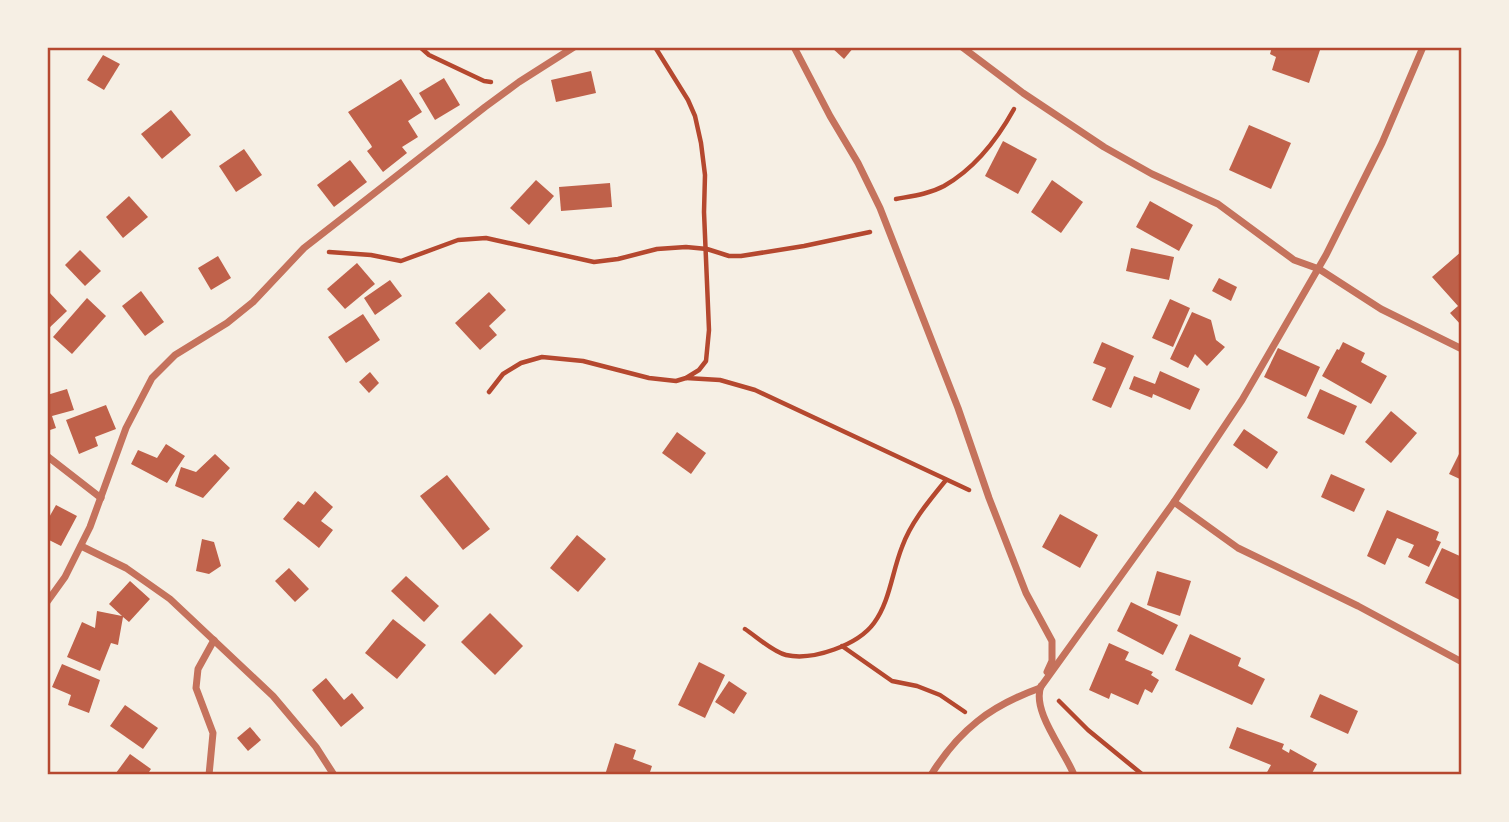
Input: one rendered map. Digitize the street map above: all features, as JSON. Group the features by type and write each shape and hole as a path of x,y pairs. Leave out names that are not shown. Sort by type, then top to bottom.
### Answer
{"street":[{"path":"47,602 65,577 81,546 126,428 152,378 175,355 228,324 253,302 304,248 519,82 574,47"},
{"path":"794,47 858,163 889,230 1026,593 1052,641 1052,661 1038,698 1046,724 1065,753 1074,775"},
{"path":"962,47 1023,93 1104,147 1228,211 1283,254 1304,266 1319,269 1381,309 1462,349"},
{"path":"931,775 953,744 977,721 1006,700 1040,688 1174,502 1242,400 1319,269 1382,143 1423,47"},
{"path":"47,456 101,498"},
{"path":"1174,502 1238,548 1358,606 1462,662"},
{"path":"81,546 125,568 170,599 272,696 316,747 334,775"},
{"path":"209,775 213,733 196,688 198,669 214,640"}],"path":[{"path":"420,47 429,55 484,81 519,82"},
{"path":"489,392 503,374 521,363 542,356 583,361 649,378 676,381 699,370 706,361 709,354 705,175 695,116 655,47"},
{"path":"878,205 945,186 989,148 1023,93"},
{"path":"304,248 401,261 458,240 486,238 594,262 657,249 706,249 729,256 741,256 804,247 854,234 889,230"},
{"path":"686,378 720,380 755,390 989,499"},
{"path":"745,629 785,655 830,651 855,641 873,624 892,582 902,546 924,508 946,480"},
{"path":"842,646 892,681 917,686 940,695 977,721"},
{"path":"1040,688 1143,775"}],"building":[{"path":"831,47 854,47 844,59"},
{"path":"1272,47 1321,47 1309,83 1272,70 1276,57 1270,54"},
{"path":"103,55 120,64 104,90 87,80"},
{"path":"591,71 596,93 556,102 551,80"},
{"path":"444,78 460,105 435,120 419,93"},
{"path":"401,79 422,112 408,121 418,137 402,147 407,153 383,172 367,151 372,147 348,112"},
{"path":"171,110 191,135 162,159 141,134"},
{"path":"1249,125 1291,143 1271,189 1229,170"},
{"path":"1003,141 1037,159 1018,194 985,176"},
{"path":"244,149 262,175 236,192 219,166"},
{"path":"350,160 367,182 334,207 317,185"},
{"path":"536,180 554,196 529,225 510,208"},
{"path":"1052,180 1083,202 1061,233 1031,212"},
{"path":"610,183 612,207 561,211 559,187"},
{"path":"129,196 148,217 123,238 106,217"},
{"path":"1150,201 1193,225 1179,251 1136,227"},
{"path":"1131,248 1174,257 1169,280 1126,271"},
{"path":"80,250 101,271 85,286 65,265"},
{"path":"1462,251 1462,326 1450,313 1458,306 1432,277"},
{"path":"218,256 231,278 211,290 198,268"},
{"path":"357,263 375,284 345,309 327,289"},
{"path":"1219,278 1237,287 1231,301 1212,291"},
{"path":"390,280 402,296 375,315 364,298"},
{"path":"47,290 67,311 47,330"},
{"path":"141,291 164,322 145,336 122,306"},
{"path":"489,292 506,310 489,326 497,335 480,350 455,323"},
{"path":"87,298 106,316 72,354 53,337"},
{"path":"1170,299 1190,308 1173,347 1152,338"},
{"path":"1192,312 1211,320 1216,340 1225,347 1207,366 1195,354 1188,368 1170,359"},
{"path":"363,314 380,340 346,363 328,337"},
{"path":"1102,342 1134,356 1111,408 1092,400 1106,368 1093,363"},
{"path":"1343,342 1365,353 1361,362 1387,376 1371,404 1322,376"},
{"path":"1278,348 1320,367 1306,397 1264,377"},
{"path":"1160,371 1200,389 1190,410 1153,394 1152,398 1129,389 1134,376 1155,384"},
{"path":"370,372 379,383 369,393 359,382"},
{"path":"67,389 74,410 52,416 56,428 47,431 47,395"},
{"path":"1320,389 1357,406 1344,435 1307,418"},
{"path":"106,405 116,429 95,437 98,446 79,454 66,420"},
{"path":"1391,411 1417,433 1391,463 1365,442"},
{"path":"1244,429 1278,452 1267,469 1233,445"},
{"path":"677,432 706,453 691,474 662,453"},
{"path":"166,444 185,456 167,483 131,464 138,450 157,458"},
{"path":"1462,448 1462,480 1449,474"},
{"path":"215,454 230,468 203,498 175,486 181,467 196,472"},
{"path":"1331,474 1365,489 1354,512 1321,497"},
{"path":"447,475 490,529 463,550 420,496"},
{"path":"315,491 333,507 321,521 333,530 319,548 283,519 298,501 304,505"},
{"path":"56,505 77,516 61,546 47,539 47,521"},
{"path":"1387,510 1439,532 1436,540 1441,542 1429,567 1408,557 1414,545 1397,538 1385,565 1367,556"},
{"path":"1060,514 1098,535 1080,568 1042,547"},
{"path":"577,535 606,559 578,592 550,568"},
{"path":"202,539 214,542 221,566 209,574 196,571"},
{"path":"1442,548 1462,557 1462,601 1425,583"},
{"path":"289,568 309,589 295,602 275,581"},
{"path":"1157,571 1191,581 1180,616 1147,605"},
{"path":"406,576 439,606 424,622 391,591"},
{"path":"130,581 150,599 129,622 123,617 118,645 111,643 100,671 67,657 82,622 95,628 97,611 122,616 109,604"},
{"path":"1131,602 1178,625 1163,655 1117,631"},
{"path":"490,613 523,646 495,675 461,642"},
{"path":"393,619 426,645 397,679 365,653"},
{"path":"1190,634 1241,658 1238,666 1265,679 1252,705 1175,670"},
{"path":"1109,643 1129,652 1125,660 1153,672 1151,675 1159,680 1152,693 1145,689 1138,705 1111,693 1109,699 1089,690"},
{"path":"699,662 725,675 705,718 678,705"},
{"path":"62,664 100,680 89,713 68,705 71,695 52,687"},
{"path":"326,678 344,700 352,693 364,708 341,727 312,690"},
{"path":"729,681 747,693 734,714 715,702"},
{"path":"1320,694 1358,711 1348,734 1310,717"},
{"path":"125,705 158,728 143,749 110,726"},
{"path":"250,727 261,740 248,751 237,738"},
{"path":"1237,727 1284,744 1282,749 1289,753 1290,749 1317,764 1311,775 1266,774 1271,765 1229,748"},
{"path":"615,743 636,750 633,759 652,766 649,775 605,775"},
{"path":"130,754 151,769 147,775 116,773"}]}
